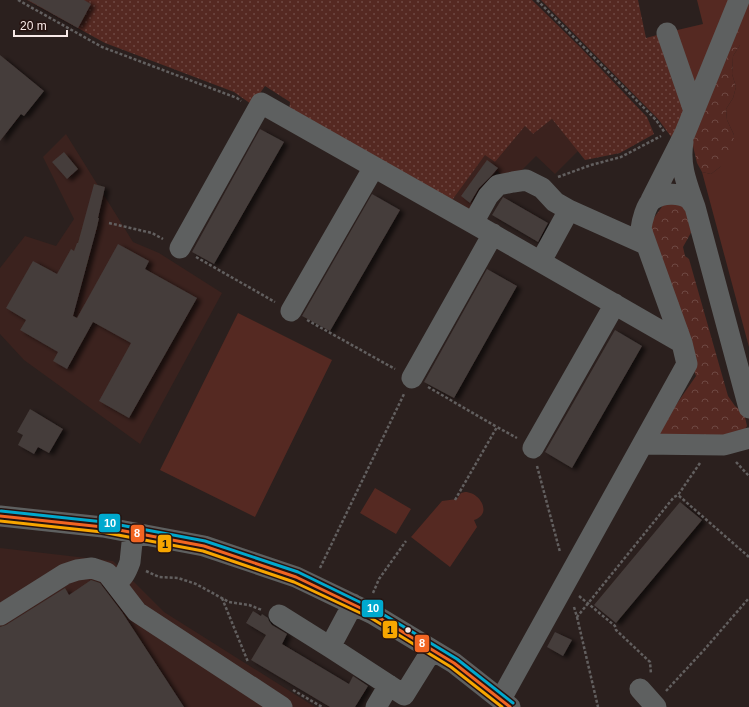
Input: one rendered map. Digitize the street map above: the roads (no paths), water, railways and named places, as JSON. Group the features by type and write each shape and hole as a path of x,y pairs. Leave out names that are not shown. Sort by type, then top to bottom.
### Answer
{"street":[{"path":"0,516 103,527 204,546 296,577 360,607 454,663 506,703 687,364 682,342 645,244 641,229 641,222 651,200 675,134 694,111 739,0"},
{"path":"666,33 694,111"},
{"path":"180,248 261,103 682,342"},
{"path":"675,134 682,143 682,165 695,206 749,408"},
{"path":"291,311 374,167"},
{"path":"473,223 488,196 498,185 526,180 542,188 555,202 569,210 645,244"},
{"path":"651,200 662,195 675,194 688,199 695,206"},
{"path":"541,261 569,210"},
{"path":"412,378 493,234"},
{"path":"533,448 614,304"},
{"path":"643,444 713,445 728,444 749,438"},
{"path":"116,584 125,574 130,562 133,533"},
{"path":"0,616 65,574 77,570 92,568 107,573 137,612 282,707"},
{"path":"330,647 360,607"},
{"path":"279,615 330,647 396,696"},
{"path":"376,707 396,696 432,650"}]}
